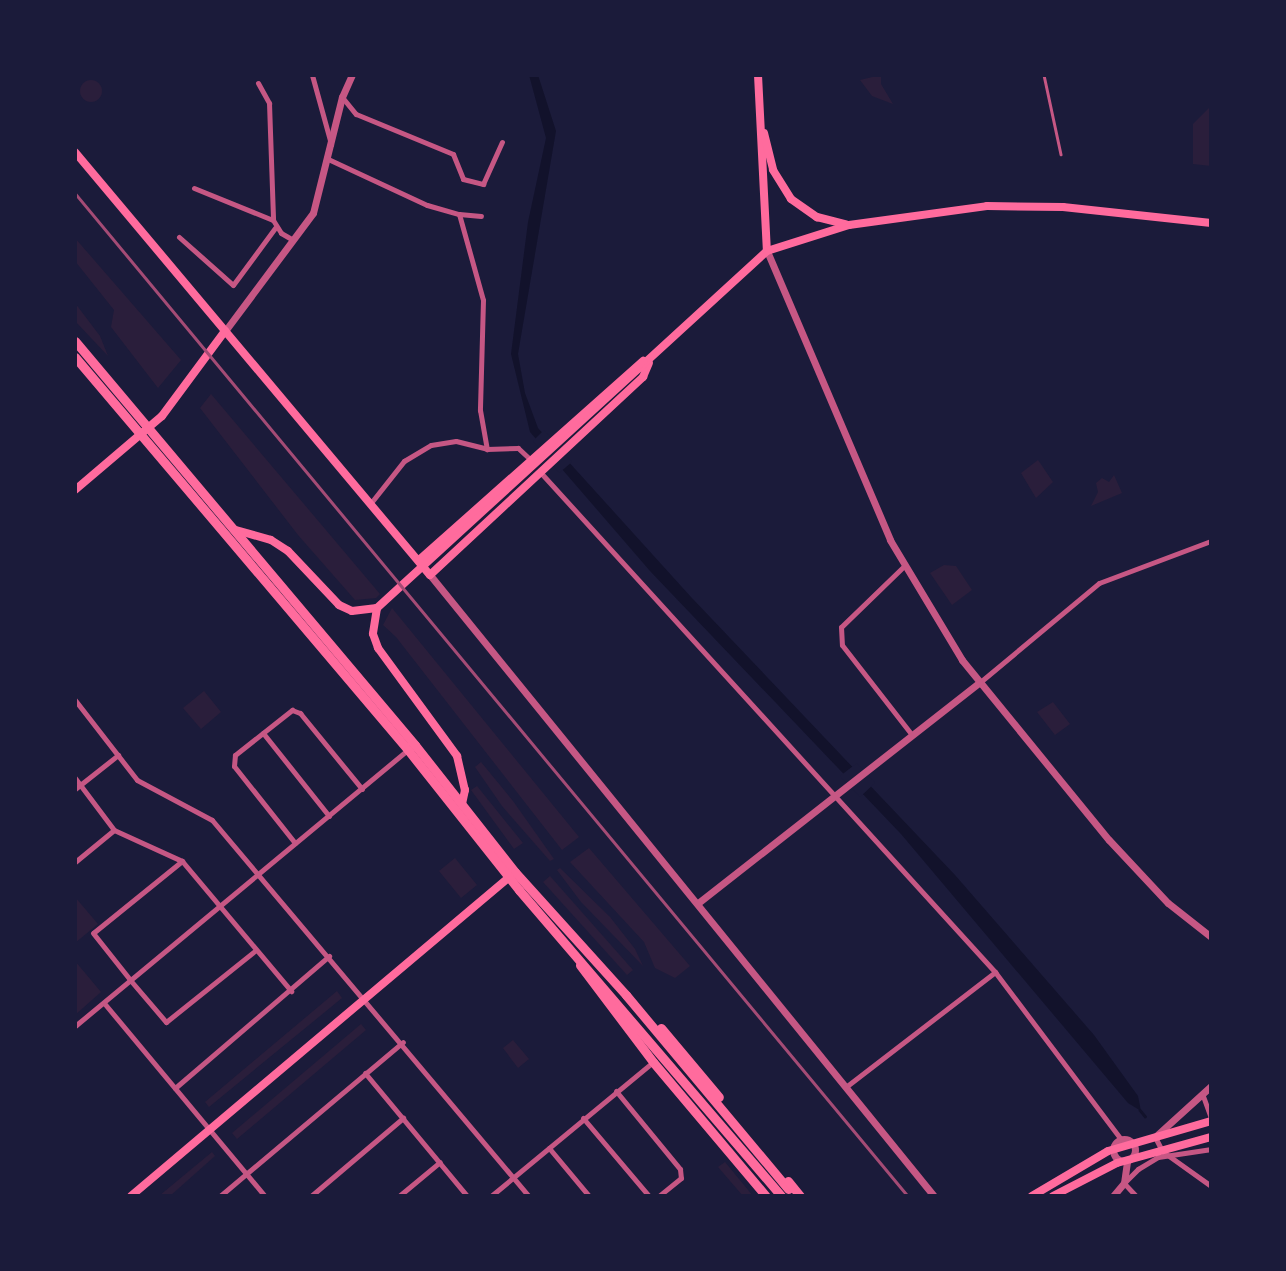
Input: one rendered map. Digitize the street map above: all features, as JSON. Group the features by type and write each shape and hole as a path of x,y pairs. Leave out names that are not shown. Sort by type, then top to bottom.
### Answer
{"main road":[{"path":"758,75 767,251"},
{"path":"759,113 773,170 791,199 817,217 849,225"},
{"path":"75,152 430,575 643,377 652,357"},
{"path":"236,530 271,540 339,605 352,611 377,608 767,251 849,225 987,206 1063,207 1211,223"},
{"path":"75,490 150,426 188,382 225,331"},
{"path":"75,341 150,426 462,804 511,874"},
{"path":"75,357 511,874 784,1192"},
{"path":"419,560 636,364 652,357"},
{"path":"377,608 373,634 378,648 457,756 465,790 462,804"},
{"path":"131,1196 511,874"},
{"path":"577,950 585,976 653,1062 766,1196"},
{"path":"577,950 592,953 675,1044 800,1196"},
{"path":"1032,1196 1108,1151 1211,1119"},
{"path":"1053,1196 1117,1163 1211,1138"}],"street":[{"path":"312,75 331,144"},
{"path":"225,331 316,207 342,97 352,75"},
{"path":"258,83 268,103 273,220 275,228 293,240"},
{"path":"342,97 356,114 453,154 463,179 482,184 502,142"},
{"path":"328,159 427,205 459,214 481,216"},
{"path":"194,188 273,220"},
{"path":"459,214 483,300 480,410 487,449"},
{"path":"179,237 233,285 275,228"},
{"path":"767,251 903,567 979,683 1109,839 1168,903 1211,937"},
{"path":"370,504 404,461 431,445 456,441 487,449 518,448 534,458"},
{"path":"544,470 834,798 995,972 1121,1139 1133,1144 1155,1137 1211,1086"},
{"path":"698,903 844,791 1098,583 1211,541"},
{"path":"903,567 841,627 842,645 912,735"},
{"path":"430,575 934,1196"},
{"path":"75,700 118,755 153,791 212,820 403,1042 528,1196"},
{"path":"295,843 234,766 235,755 262,733 292,710 300,713 362,789"},
{"path":"262,733 329,816"},
{"path":"75,1026 408,750"},
{"path":"78,787 118,755"},
{"path":"75,778 78,787 114,830 182,861 291,991"},
{"path":"75,862 114,830"},
{"path":"182,861 93,933 131,981 166,1022 256,950"},
{"path":"175,1088 329,956"},
{"path":"847,1086 995,972"},
{"path":"104,1003 265,1196"},
{"path":"220,1196 403,1042"},
{"path":"491,1196 653,1062"},
{"path":"365,1073 467,1196"},
{"path":"617,1091 680,1169 681,1178 659,1196"},
{"path":"1203,1096 1211,1119"},
{"path":"311,1196 402,1118"},
{"path":"583,1118 649,1196"},
{"path":"1155,1137 1168,1155 1211,1186"},
{"path":"1121,1139 1113,1151 1119,1160 1127,1161"},
{"path":"1124,1183 1127,1161 1135,1154 1133,1144"},
{"path":"549,1148 589,1196"},
{"path":"1113,1196 1138,1169 1168,1155 1211,1149"},
{"path":"399,1196 440,1162"},
{"path":"1124,1183 1136,1196"}],"lane":[{"path":"1044,75 1061,154"}],"shaded area":[{"path":"529,75 538,75 556,131 518,354 525,393 538,428 691,597 955,875 1094,1035 1138,1096 1141,1111 1128,1103 901,834 650,571 530,432 511,354 528,222 546,138"},
{"path":"881,75 881,84 893,104 872,96 860,80"},
{"path":"87,80 95,80 102,87 102,95 95,102 87,102 80,95 80,87"},
{"path":"1211,106 1211,166 1193,164 1193,124"},
{"path":"75,238 181,360 158,388 111,327 114,310 75,261"},
{"path":"75,303 100,336 108,356 75,321"},
{"path":"211,394 380,594 376,598 355,600 298,535 200,408"},
{"path":"1038,460 1053,482 1036,498 1021,473"},
{"path":"1114,475 1122,493 1091,506 1098,492 1096,483 1102,478 1109,482"},
{"path":"944,565 956,566 972,590 952,605 930,573"},
{"path":"392,608 579,837 562,850 396,637 383,625"},
{"path":"204,691 221,712 201,729 183,708"},
{"path":"1053,702 1070,724 1055,735 1037,712"},
{"path":"481,762 513,801 554,859 550,861 502,806 475,767"},
{"path":"477,786 523,843 514,849 471,790"},
{"path":"589,848 690,966 675,978 655,968 644,942 570,862"},
{"path":"455,858 477,885 461,898 439,871"},
{"path":"560,868 610,917 635,949 643,966 581,902 557,870"},
{"path":"550,876 633,970 627,975 543,882"},
{"path":"75,897 98,924 75,943"},
{"path":"75,961 101,992 75,1015"},
{"path":"337,991 342,998 209,1107 205,1102"},
{"path":"361,1024 366,1030 237,1139 232,1133"},
{"path":"513,1040 529,1059 518,1068 503,1048"},
{"path":"212,1152 215,1156 170,1196 159,1196"},
{"path":"725,1162 753,1196 743,1196 718,1167"}],"pier":[{"path":"544,430 572,462 559,473 533,441"},
{"path":"857,763 875,783 860,797 840,776"}],"waterway":[{"path":"1140,1110 1145,1116"}],"railway":[{"path":"75,193 908,1196"}]}
